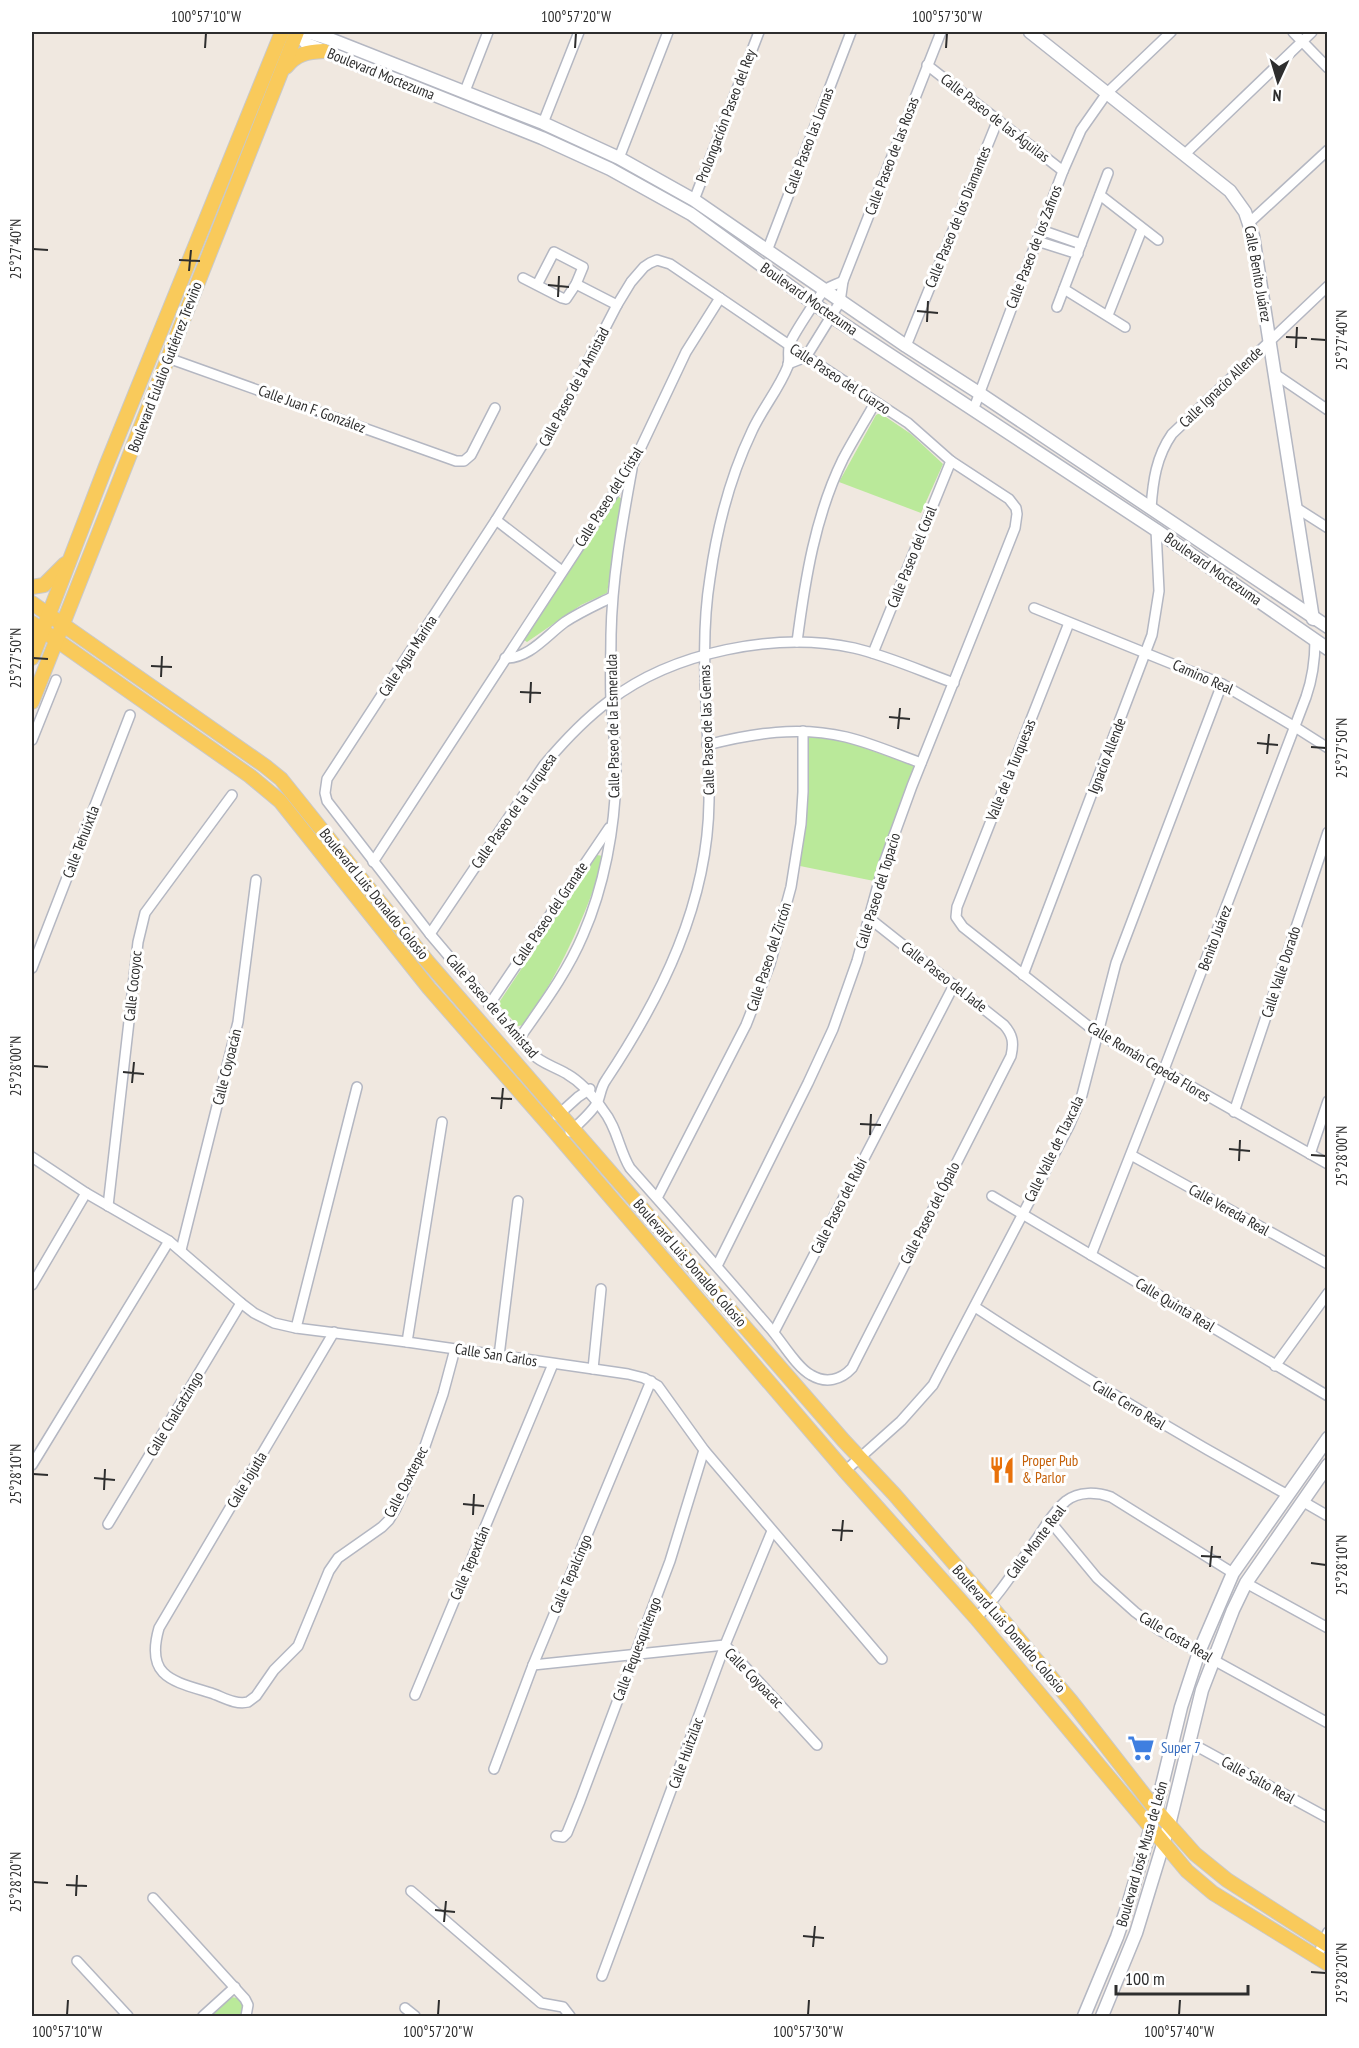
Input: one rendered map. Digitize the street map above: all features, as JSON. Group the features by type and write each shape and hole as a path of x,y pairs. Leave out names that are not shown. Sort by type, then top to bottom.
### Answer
{"main road":[{"name":"Boulevard Eulalio Gutiérrez Treviño","path":"32,658 37,627 49,615 282,32"},
{"name":"Boulevard Eulalio Gutiérrez Treviño","path":"32,702 297,32"},
{"path":"267,67 285,40 297,32"},
{"name":"Boulevard Moctezuma","path":"297,32 330,39 543,123 619,158 694,200 840,302 1328,627"},
{"name":"Boulevard Moctezuma","path":"297,32 307,44 542,138 610,169 691,214 831,316 974,408 1328,649"},
{"name":"Calle Benito Juárez","path":"1031,32 1230,191 1250,222 1312,616"},
{"path":"279,76 296,56 324,51"},
{"path":"108,463 130,457"},
{"path":"32,587 44,585 50,581 71,558"},
{"name":"Boulevard Luis Donaldo Colosio","path":"32,603 281,779 427,961 990,1605 1071,1701 1169,1825 1210,1867 1326,1940"},
{"name":"Benito Juárez","path":"1312,616 1315,640"},
{"name":"Boulevard Luis Donaldo Colosio","path":"37,627 250,776 280,801 429,988 845,1471 976,1618 1187,1871 1213,1893 1322,1960"},
{"path":"44,669 64,657 80,658"},
{"name":"Boulevard José Musa de León","path":"1084,2016 1117,1937 1151,1829 1181,1707 1199,1652 1233,1573 1328,1438"},
{"name":"Boulevard José Musa de León","path":"1102,2016 1136,1933 1169,1825 1197,1706 1233,1610 1246,1583 1328,1465"}],"street":[{"path":"465,91 488,32"},
{"path":"543,123 579,32"},
{"path":"619,158 668,32"},
{"name":"Prolongación Paseo del Rey","path":"694,200 759,32"},
{"name":"Calle Paseo las Lomas","path":"767,251 851,32"},
{"name":"Calle Paseo de las Rosas","path":"831,316 840,302 843,281 941,32"},
{"name":"Calle Paseo de los Zafiros","path":"974,408 1063,171 1081,130 1107,93 1171,32"},
{"path":"1293,32 1328,68"},
{"path":"1185,154 1312,32"},
{"name":"Calle Paseo de las Águilas","path":"927,65 997,122 1063,171"},
{"name":"Calle Paseo de los Diamantes","path":"906,346 997,122"},
{"path":"1250,222 1328,150"},
{"path":"1057,307 1108,173"},
{"path":"1100,195 1158,240"},
{"path":"1108,315 1142,229"},
{"path":"1041,230 1081,244"},
{"path":"1037,241 1078,254"},
{"path":"523,278 564,299 568,298 576,284 583,269 582,265 554,252 537,285"},
{"name":"Calle Paseo del Cuarzo","path":"657,260 670,264 908,423 951,461 1009,499 1016,508"},
{"name":"Calle Paseo de la Amistad","path":"496,520 572,395 617,305 638,273 657,260"},
{"path":"815,304 824,290 843,281"},
{"path":"576,284 617,305"},
{"path":"1064,289 1125,327"},
{"name":"Calle Ignacio Allende","path":"1151,508 1156,464 1163,447 1172,434 1326,290"},
{"name":"Calle Paseo del Cristal","path":"373,862 633,464 686,352 720,298"},
{"name":"Calle Paseo de las Gemas","path":"561,1140 597,1102 601,1087 660,992 678,950 691,910 707,836 709,801 705,654 709,579 716,540 727,498 752,431 788,364 789,345 815,304"},
{"path":"788,364 806,357 831,316"},
{"name":"Calle Juan F. González","path":"168,358 456,461 464,461 471,455 495,408"},
{"path":"1275,374 1328,410"},
{"path":"797,642 804,586 822,513 843,458 875,403"},
{"name":"Calle Paseo del Coral","path":"873,653 951,461"},
{"name":"Calle Paseo de la Esmeralda","path":"519,1039 570,963 584,934 597,894 612,824 616,777 611,699 612,597 633,464"},
{"path":"1295,507 1328,528"},
{"name":"Calle Paseo del Topacio","path":"717,1266 833,1029 847,993 884,863 1014,528 1016,508"},
{"path":"496,520 562,571"},
{"name":"Calle Agua Marina","path":"325,793 327,779 496,520"},
{"name":"Ignacio Allende","path":"1023,975 1146,653 1158,606 1156,530"},
{"path":"505,658 521,656 584,610 612,597"},
{"name":"Camino Real","path":"1034,608 1222,684 1328,748"},
{"name":"Valle de la Turquesas","path":"956,917 957,907 1069,623"},
{"name":"Benito Juárez","path":"1092,1255 1295,727 1312,679 1315,640"},
{"name":"Calle Paseo de la Turquesa","path":"430,934 544,765 566,739 611,699 641,681 705,654 738,647 797,642 873,653 954,683"},
{"path":"32,740 56,680"},
{"name":"Calle Valle de Tlaxcala","path":"845,1471 901,1421 933,1385 1077,1109 1116,963 1222,684"},
{"name":"Calle Tehuixtla","path":"32,968 130,715"},
{"path":"707,745 745,735 802,731 852,739 921,763"},
{"name":"Calle Paseo del Zircón","path":"657,1198 746,1025 770,964 791,887 799,836 803,792 802,731"},
{"name":"Calle Paseo de la Amistad","path":"325,793 332,810 489,1005 540,1061 568,1074 597,1102 610,1119 627,1163 807,1373 820,1379 839,1379"},
{"name":"Calle Cocoyoc","path":"108,1206 142,921 145,913 231,795"},
{"name":"Calle Paseo del Granate","path":"489,1005 612,824"},
{"name":"Calle Valle Dorado","path":"1234,1112 1328,832"},
{"name":"Calle Coyoacán","path":"181,1250 238,1022 256,880"},
{"name":"Calle Román Cepeda Flores","path":"956,917 963,927 1097,1033 1328,1164"},
{"name":"Calle Paseo del Jade","path":"869,918 1004,1024 1013,1041"},
{"name":"Calle Paseo del Rubí","path":"774,1332 954,985"},
{"name":"Calle Paseo del Ópalo","path":"839,1379 852,1368 1011,1056 1013,1041"},
{"path":"296,1328 357,1087"},
{"path":"548,1124 586,1090 601,1087"},
{"path":"1310,1154 1328,1101"},
{"path":"407,1342 425,1217 442,1122"},
{"name":"Calle Vereda Real","path":"1131,1155 1328,1264"},
{"name":"Calle San Carlos","path":"32,1157 86,1193 169,1241 241,1303 265,1319 296,1328 628,1374 651,1381"},
{"path":"32,1285 86,1193"},
{"name":"Calle Quinta Real","path":"992,1196 1328,1396"},
{"path":"499,1356 518,1201"},
{"path":"32,1466 169,1241"},
{"path":"594,1369 601,1288"},
{"path":"1275,1366 1328,1293"},
{"name":"Calle Chalcatzingo","path":"108,1524 241,1303"},
{"name":"Calle Cerro Real","path":"975,1307 1101,1388 1287,1495"},
{"name":"Calle Jojutla","path":"239,1703 177,1683 161,1672 155,1655 159,1628 334,1332"},
{"name":"Calle Oaxtepec","path":"239,1703 252,1700 274,1670 298,1646 329,1571 338,1557 389,1520 425,1446 443,1394 455,1349"},
{"name":"Calle Tepextlán","path":"415,1695 553,1364"},
{"path":"651,1381 658,1386 704,1450 882,1659"},
{"name":"Calle Tepalcingo","path":"494,1769 533,1665 651,1381"},
{"name":"Calle Tequesquitengo","path":"556,1836 563,1837 567,1833 675,1545 704,1450"},
{"name":"Calle Monte Real","path":"976,1618 990,1605 1049,1520 1067,1500 1084,1493 1102,1494 1120,1502 1233,1573"},
{"path":"1302,1502 1328,1516"},
{"name":"Calle Costa Real","path":"1049,1520 1097,1578 1115,1596 1159,1630 1328,1722"},
{"name":"Calle Huitzilac","path":"602,1976 725,1645 772,1531"},
{"path":"1246,1583 1328,1628"},
{"name":"Calle Coyoacac","path":"533,1665 725,1645 818,1745"},
{"name":"Calle Salto Real","path":"1189,1742 1328,1818"},
{"path":"411,1891 541,2003 563,2007 570,2016"},
{"path":"153,1898 236,1987 247,2001 247,2014"},
{"path":"1322,1960 1326,1940"},
{"path":"77,1961 128,2016"},
{"path":"203,2016 236,1987"},
{"path":"405,2008 415,2016"}],"green space":[{"path":"880,413 911,434 943,464 921,513 839,482 876,415"},
{"path":"618,496 623,500 607,593 581,605 527,642 524,640"},
{"path":"809,737 842,740 915,766 874,881 800,866 808,800 807,740"},
{"path":"597,855 603,856 601,869 577,931 536,1006 524,1025 518,1026 498,1004"},
{"path":"231,1997 238,1998 244,2006 243,2016 210,2016"}],"place":[{"name":"Proper Pub & Parlor","path":"1002,1470"},
{"name":"Super 7","path":"1141,1748"}]}
